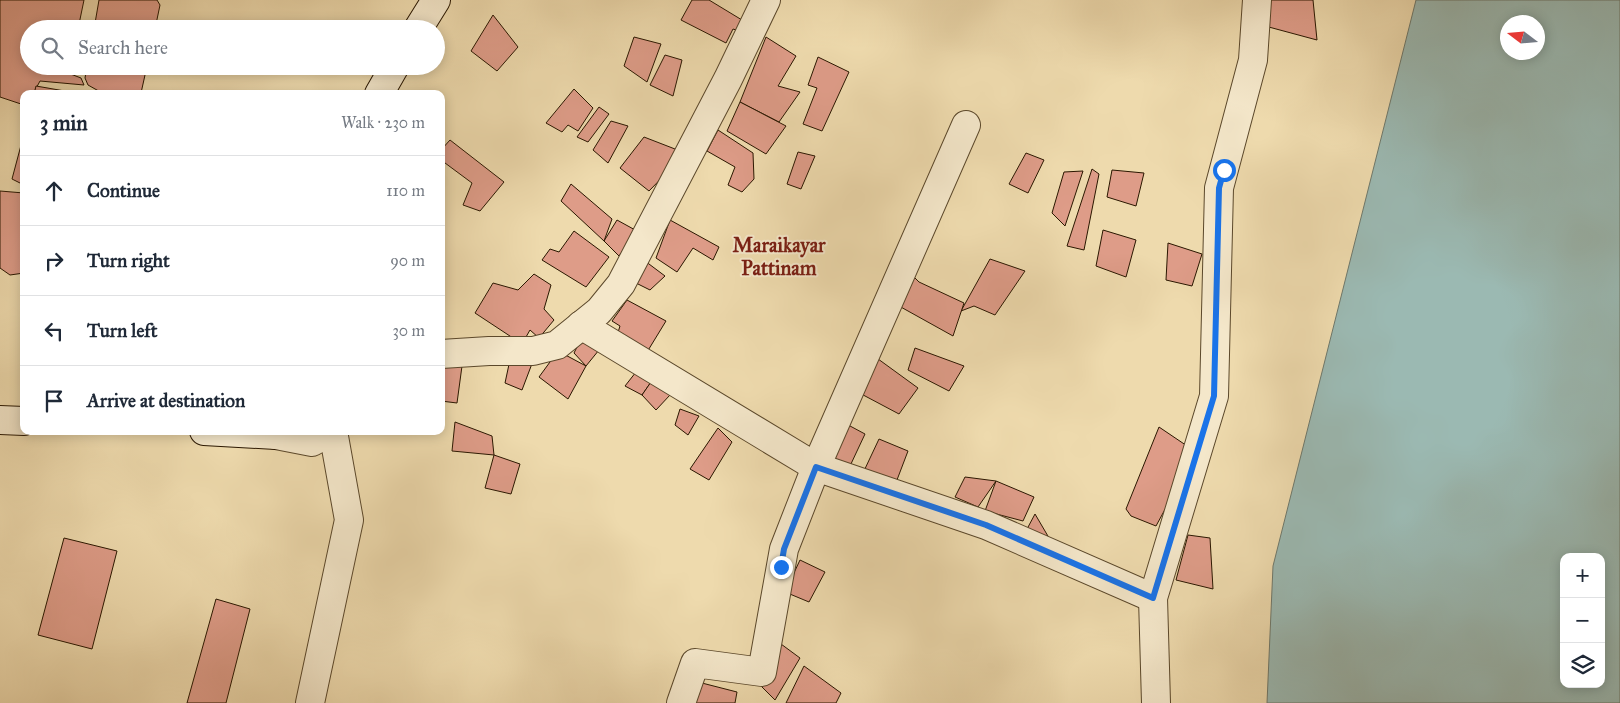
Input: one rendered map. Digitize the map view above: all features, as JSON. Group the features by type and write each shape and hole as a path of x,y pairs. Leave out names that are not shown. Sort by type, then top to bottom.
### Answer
{"street":[{"path":"424,20 436,0"},
{"path":"445,354 489,350 533,351 557,345 599,311 621,284 728,79 766,0"},
{"path":"1156,703 1153,598 1214,396 1219,188 1253,60 1257,0"},
{"path":"381,90 390,75"},
{"path":"680,703 695,663 762,672 784,549 816,467 966,125"},
{"path":"581,325 816,467 986,525 1153,598"},
{"path":"0,420 20,421"},
{"path":"284,435 312,442 321,435"},
{"path":"310,703 349,520 334,435"}],"water":[{"path":"1416,0 1620,0 1620,703 1267,703 1273,566"}],"building":[{"path":"0,0 84,0 80,20 20,20 20,75 73,75 81,78 84,85 40,81 35,90 20,90 20,104 0,97"},
{"path":"99,0 157,0 160,5 157,20 96,20"},
{"path":"692,0 709,0 742,20 739,31 733,29 726,43 681,20"},
{"path":"1266,0 1313,0 1317,40 1265,26"},
{"path":"493,15 518,47 497,71 471,51"},
{"path":"634,37 661,44 647,82 624,66"},
{"path":"766,37 796,56 778,86 800,92 779,122 740,102"},
{"path":"665,55 682,60 673,96 650,85"},
{"path":"818,57 849,72 822,131 803,124 817,88 808,85"},
{"path":"86,75 145,75 142,90 97,90 88,85"},
{"path":"36,86 59,90 35,90"},
{"path":"574,89 593,108 578,131 568,125 562,132 546,123"},
{"path":"740,102 786,126 766,154 727,131"},
{"path":"599,107 609,114 588,142 577,137"},
{"path":"611,121 628,126 608,163 593,150"},
{"path":"718,130 753,153 754,179 742,192 728,185 735,167 707,151"},
{"path":"644,137 675,149 683,156 649,191 620,168"},
{"path":"450,140 504,182 480,211 463,205 472,183 445,163 445,146"},
{"path":"20,149 20,183 12,179"},
{"path":"798,152 815,156 801,189 787,184"},
{"path":"1026,153 1044,160 1028,193 1009,184"},
{"path":"1092,169 1099,174 1084,250 1067,246"},
{"path":"1112,170 1144,173 1136,206 1107,197"},
{"path":"1083,171 1065,226 1052,213 1064,172"},
{"path":"571,184 612,219 604,241 561,201"},
{"path":"0,191 20,193 20,274 10,275 0,268"},
{"path":"617,220 637,231 619,256 604,241"},
{"path":"670,220 719,247 713,260 693,248 677,272 656,258"},
{"path":"1103,230 1136,240 1126,277 1096,266"},
{"path":"574,231 609,257 586,287 542,260 550,249 559,252"},
{"path":"1168,243 1202,254 1192,286 1166,280"},
{"path":"990,259 1025,271 995,315 974,306 961,311"},
{"path":"645,261 665,276 650,290 634,282"},
{"path":"534,274 551,285 544,309 554,320 539,338 530,330 522,344 475,313 493,283 518,290"},
{"path":"911,274 919,282 964,303 953,336 899,306"},
{"path":"627,300 666,321 644,357 614,345 620,326 612,321"},
{"path":"582,337 599,350 586,366 574,353"},
{"path":"915,348 964,366 949,391 908,370"},
{"path":"558,351 586,366 568,399 539,377"},
{"path":"511,355 533,361 522,390 505,383"},
{"path":"874,356 918,388 899,414 850,388"},
{"path":"445,364 462,366 457,403 445,402"},
{"path":"636,372 651,382 642,395 625,386"},
{"path":"651,382 670,395 656,410 642,395"},
{"path":"680,409 699,416 688,435 675,425"},
{"path":"837,419 865,434 850,466 828,457"},
{"path":"455,422 492,436 494,455 452,451"},
{"path":"1159,427 1196,452 1156,526 1131,516 1126,509"},
{"path":"718,428 732,442 709,480 690,469"},
{"path":"879,439 908,451 892,493 863,473"},
{"path":"494,455 520,464 511,494 485,488"},
{"path":"965,477 996,481 978,507 955,497"},
{"path":"996,481 1034,497 1023,521 985,511"},
{"path":"1035,514 1052,543 1027,529"},
{"path":"1188,535 1210,538 1213,589 1176,580"},
{"path":"64,538 117,551 92,649 38,635"},
{"path":"800,560 825,572 809,602 785,592"},
{"path":"216,599 250,609 226,703 187,703"},
{"path":"781,644 800,658 775,700 758,683"},
{"path":"804,666 841,693 836,703 786,703"},
{"path":"698,682 737,692 735,703 691,703"}],"district":[{"name":"Maraikayar Pattinam","path":"779,256"}],"route":[{"path":"781,567 784,549 816,467 986,525 1153,598 1214,396 1219,188 1224,170"}]}
